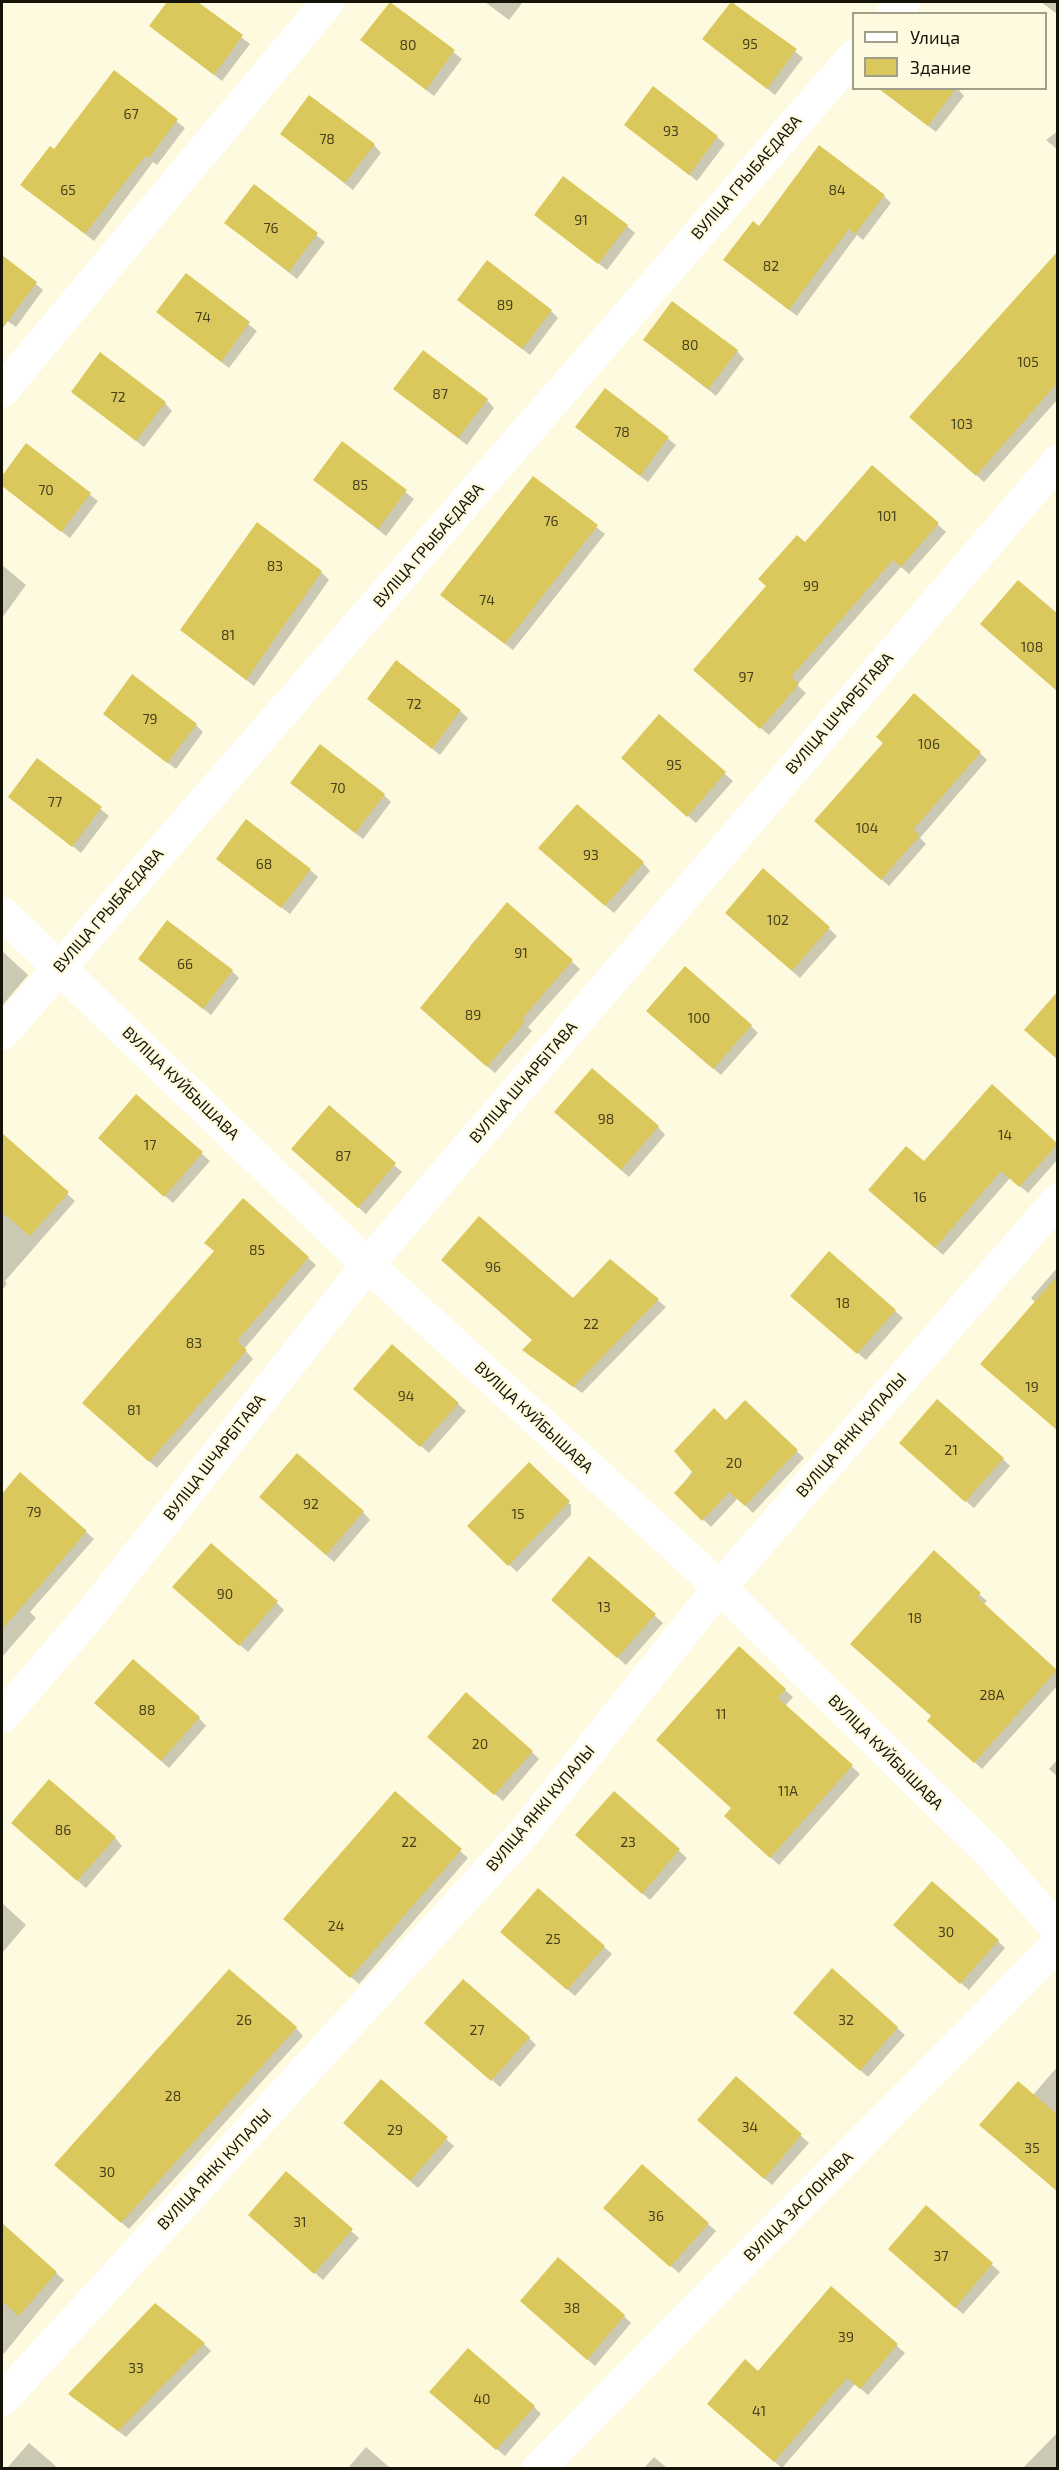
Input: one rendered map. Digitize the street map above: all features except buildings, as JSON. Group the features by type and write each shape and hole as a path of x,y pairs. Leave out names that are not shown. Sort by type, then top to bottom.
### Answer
{"street":[{"path":"2,390 327,2"},
{"name":"ВУЛІЦА ГРЫБАЕДАВА","path":"2,1033 852,57"},
{"name":"ВУЛІЦА ШЧАРБІТАВА","path":"2,1716 90,1614 367,1264 1058,460"},
{"name":"ВУЛІЦА КУЙБЫШАВА","path":"2,913 60,965 367,1264 719,1587 989,1852 1058,1930"},
{"name":"ВУЛІЦА ЯНКІ КУПАЛЫ","path":"2,2399 524,1833 719,1587 1058,1199"},
{"name":"ВУЛІЦА ЗАСЛОНАВА","path":"538,2469 1058,1943"}]}
